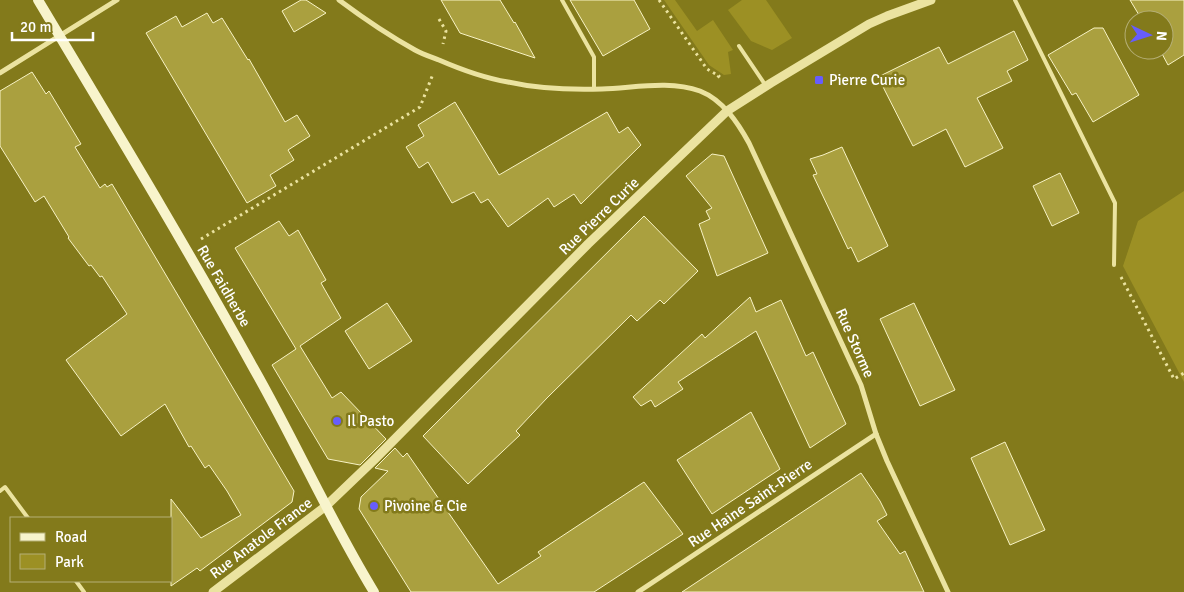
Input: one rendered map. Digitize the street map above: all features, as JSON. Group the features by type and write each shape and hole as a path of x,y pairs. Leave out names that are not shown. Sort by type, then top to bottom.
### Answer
{"main road":[{"name":"Rue Faidherbe","path":"38,0 186,249 255,370 344,541 374,592"}],"street":[{"path":"0,72 117,0"},
{"name":"Rue Storme","path":"338,0 378,28 416,51 469,73 540,88 572,90 664,86 686,87 708,95 727,111 740,126 749,142 861,385 876,434 948,592"},
{"name":"Rue Pierre Curie","path":"326,506 588,244 727,111 869,24 931,0"},
{"name":"Rue Haine Saint-Pierre","path":"638,592 876,434"},
{"name":"Rue Anatole France","path":"213,592 326,506"}],"lane":[{"path":"562,0 594,57 594,89"},
{"path":"1015,0 1115,203 1114,264"},
{"path":"739,46 766,86"},
{"path":"0,491 5,488 27,517"}],"path":[{"path":"659,0 699,58"},
{"path":"186,249 420,106 438,60 446,31 439,19"},
{"path":"1114,264 1174,379 1184,373"}],"green space":[{"path":"664,0 675,0 697,31 713,20 733,50 728,52 731,74 724,75 709,65"},
{"path":"742,0 766,0 792,38 772,50 751,41 728,10"},
{"path":"1184,191 1184,382 1123,266 1138,221"}],"building":[{"path":"301,0 306,0 326,13 294,32 282,11"},
{"path":"441,0 500,0 535,58 460,33"},
{"path":"570,0 634,0 650,29 603,56"},
{"path":"1130,0 1184,0 1184,55 1168,65 1165,60 1174,60 1174,10 1136,10"},
{"path":"207,13 213,23 222,18 249,59 285,122 297,115 310,136 288,150 294,160 270,175 276,186 247,203 146,33 176,16 182,27"},
{"path":"1094,28 1103,28 1139,95 1093,122 1076,93 1072,95 1048,55"},
{"path":"1014,31 1028,60 1007,71 1012,81 977,98 1003,148 965,167 946,129 913,146 878,77 939,47 948,64"},
{"path":"32,72 46,94 49,91 81,144 75,147 100,188 105,184 107,187 112,184 294,491 292,502 200,571 197,568 171,586 171,499 201,538 241,515 209,465 205,468 191,446 189,447 165,404 121,436 66,360 127,314 102,276 100,277 91,265 89,266 68,238 44,196 35,202 0,146 0,91"},
{"path":"455,102 499,175 607,112 619,133 628,127 641,145 581,204 574,194 554,207 548,198 508,227 488,199 481,203 474,192 452,203 428,162 419,168 406,147 424,136 418,125"},
{"path":"842,147 888,246 858,262 851,247 848,249 813,175 817,174 810,159"},
{"path":"712,154 724,156 768,253 717,276 699,224 710,219 706,211 712,208 686,176"},
{"path":"1060,173 1079,213 1052,226 1033,186"},
{"path":"644,216 698,271 664,304 660,300 637,321 631,315 516,431 520,435 468,484 423,436"},
{"path":"279,221 289,236 298,230 326,280 321,283 341,318 300,346 332,398 341,392 386,439 360,465 328,459 272,365 296,349 235,248"},
{"path":"750,297 756,312 781,300 806,356 813,352 846,424 810,448 756,331 678,382 683,389 655,407 651,400 641,406 633,397 702,334 705,338"},
{"path":"387,303 412,341 369,369 345,331"},
{"path":"914,303 955,390 920,406 880,319"},
{"path":"751,412 780,469 712,514 677,460"},
{"path":"1005,442 1045,530 1010,545 971,458"},
{"path":"395,448 403,457 407,453 498,584 541,556 538,552 644,482 683,534 594,592 411,592 359,509 361,497 388,471 375,468"},
{"path":"861,473 887,515 877,521 900,554 905,551 924,592 682,592"}],"place":[{"name":"Pierre Curie","path":"819,80"},
{"name":"Il Pasto","path":"337,421"},
{"name":"Pivoine & Cie","path":"374,506"}]}
